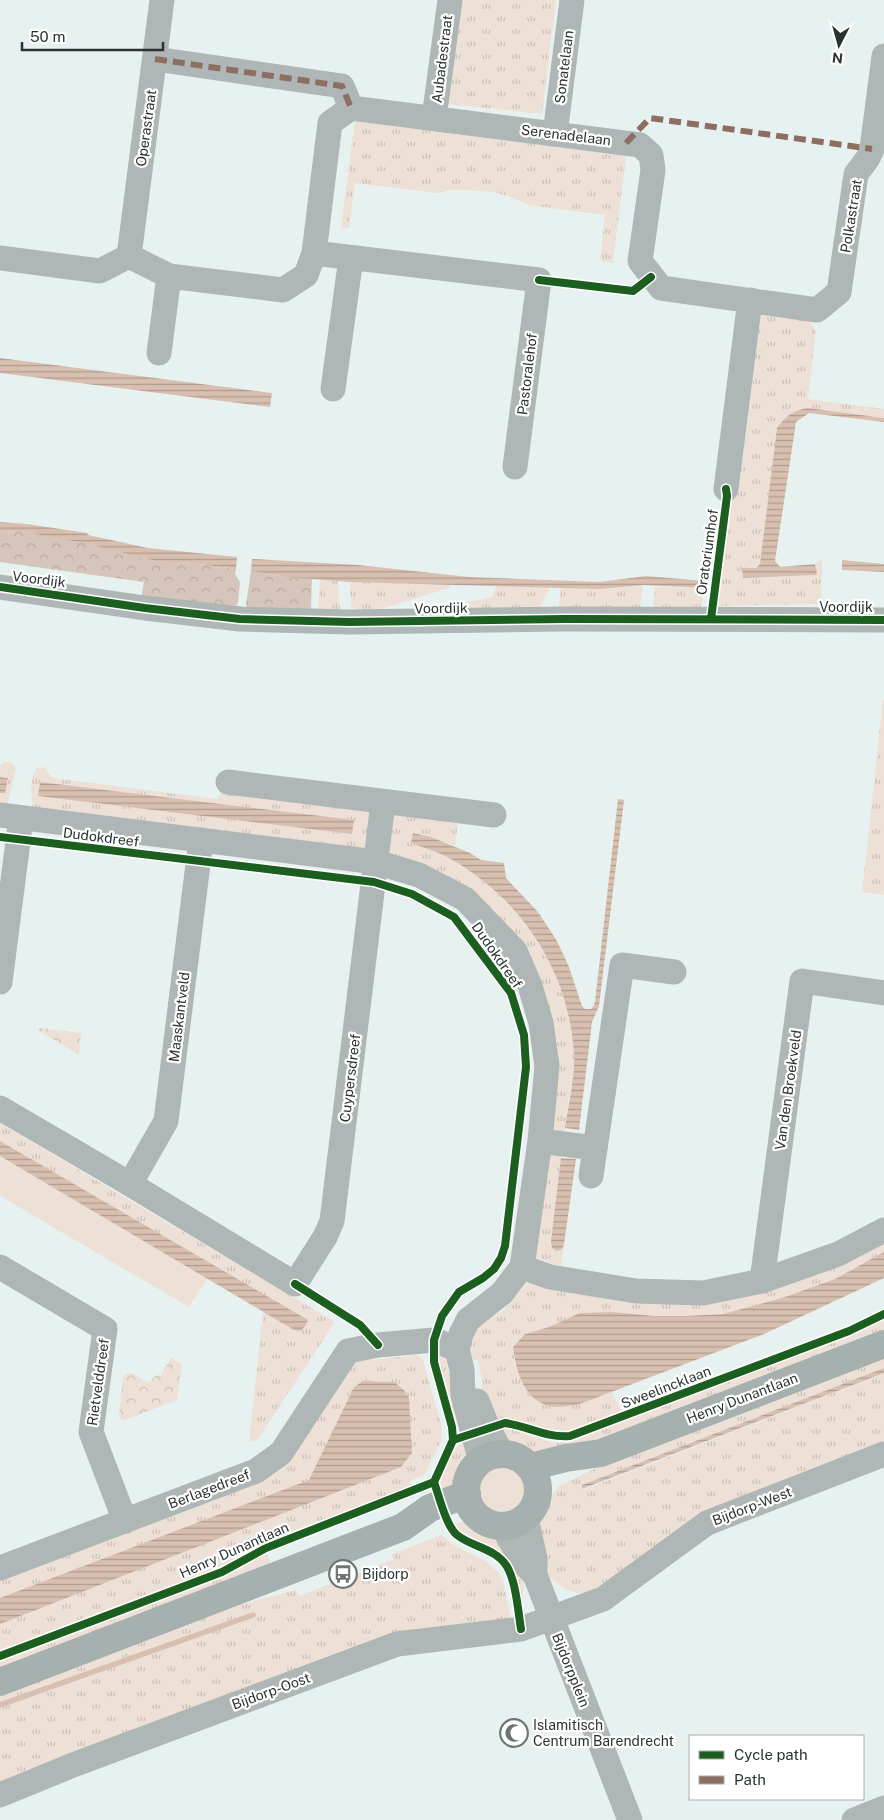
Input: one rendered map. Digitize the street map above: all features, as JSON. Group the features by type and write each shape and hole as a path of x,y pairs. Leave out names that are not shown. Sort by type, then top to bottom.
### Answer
{"main road":[{"name":"Henry Dunantlaan","path":"601,1453 884,1344"},
{"path":"530,1467 566,1458 601,1453"},
{"path":"538,1493 601,1453"},
{"path":"513,1456 522,1460 530,1467 536,1479 538,1493 534,1506 514,1521 495,1525 483,1520 470,1502 470,1476 492,1458 513,1456"},
{"path":"0,1682 402,1527 431,1526 470,1502"}],"street":[{"name":"Operastraat","path":"129,256 162,0"},
{"name":"Aubadestraat","path":"434,118 450,0"},
{"name":"Sonatelaan","path":"555,134 572,0"},
{"name":"Polkastraat","path":"817,310 839,292 856,174 872,149 884,56"},
{"path":"0,258 100,271 129,256 168,276 282,290 306,275 314,253 330,123 351,108 342,86 155,59"},
{"name":"Serenadelaan","path":"351,108 640,146 651,155 653,170 640,261 661,288 817,310"},
{"path":"314,253 351,258 333,389"},
{"name":"Pastoralehof","path":"351,258 539,280 515,467"},
{"path":"159,353 168,276"},
{"path":"726,490 750,300"},
{"name":"Voordijk","path":"0,587 33,590 145,608 250,619 349,622 564,619 884,620"},
{"path":"228,782 494,814"},
{"path":"376,862 383,802"},
{"path":"0,982 10,816"},
{"name":"Dudokdreef","path":"10,816 376,862 419,875 465,899 515,951 530,986 541,1023 546,1057 547,1066 540,1141 522,1267 502,1293 468,1320 461,1334 459,1359 463,1395 492,1458"},
{"name":"Maaskantveld","path":"130,1184 166,1121 201,840"},
{"name":"Cuypersdreef","path":"0,1108 295,1284 325,1237 332,1221 376,862"},
{"path":"591,1176 622,964 674,972"},
{"name":"Van den Broekveld","path":"762,1281 802,981 884,994"},
{"path":"540,1141 595,1148"},
{"path":"522,1267 550,1277 636,1291 703,1292 762,1281 838,1254 884,1230"},
{"name":"Rietvelddreef","path":"0,1267 106,1329 90,1432 125,1521"},
{"name":"Berlagedreef","path":"0,1568 256,1470 281,1453 348,1351 378,1345 434,1340 459,1359"},
{"name":"Bijdorp-West","path":"550,1618 603,1599 707,1523 884,1454"},
{"name":"Bijdorpplein","path":"514,1521 524,1564 535,1575 550,1618 630,1820"},
{"name":"Bijdorp-Oost","path":"0,1794 397,1644 521,1629 550,1618"},
{"path":"854,1820 884,1808"}],"green space":[{"path":"461,0 556,0 542,114 448,104"},
{"path":"355,121 626,156 613,263 600,261 605,215 528,205 494,192 448,190 437,193 355,183 349,228 341,227"},
{"path":"761,313 808,319 816,331 808,399 884,409 884,418 808,408 777,428 760,564 743,578 815,575 815,564 822,559 821,604 718,606 734,485 740,481"},
{"path":"0,531 25,532 96,544 97,546 152,560 176,564 185,562 236,569 235,574 240,582 238,603 236,606 141,599 144,582 0,562"},
{"path":"251,571 286,577 312,578 311,611 247,607"},
{"path":"320,579 338,581 340,613 318,612"},
{"path":"350,582 451,584 449,588 371,612 351,607"},
{"path":"497,585 550,587 537,613 424,609 492,597"},
{"path":"643,585 639,613 558,612 561,588 599,589"},
{"path":"655,587 704,588 701,609 657,613 653,606"},
{"path":"884,700 884,895 862,892"},
{"path":"4,762 11,762 16,768 7,806 0,805 0,793 5,793 8,778 0,777 0,765"},
{"path":"44,767 52,778 217,799 222,792 372,809 367,852 33,812 31,795 32,777 37,768","holes":["40,782 353,820 352,834 38,796"]},
{"path":"393,809 458,821 455,846 431,837 413,833 411,843 447,857 497,893 536,940 551,966 562,995 570,1025 574,1063 551,1241 561,1249 564,1244 561,1267 531,1256 541,986 437,872 391,853 385,842"},
{"path":"39,1028 81,1033 79,1055 38,1030"},
{"path":"0,1123 335,1322 258,1439 249,1442 263,1311 294,1330 307,1320 0,1141"},
{"path":"0,1156 208,1278 189,1307 0,1196"},
{"path":"884,1236 884,1252 835,1279 782,1298 723,1314 654,1316 549,1327 525,1334 513,1347 515,1366 577,1405 612,1391 622,1413 581,1430 563,1433 546,1432 517,1421 501,1420 492,1423 480,1390 483,1384 478,1360 471,1361 468,1338 479,1326 502,1311 530,1280 688,1302"},
{"path":"884,1321 884,1331 586,1447 528,1454 507,1443 500,1429 514,1429 553,1443 570,1442"},
{"path":"438,1349 446,1356 448,1369 467,1432 458,1431 438,1365"},
{"path":"884,1354 884,1368 582,1485 583,1490 884,1373 884,1445 588,1593 577,1593 565,1589 553,1581 546,1572 535,1521 544,1504 559,1486 619,1457"},
{"path":"418,1355 423,1360 442,1427 441,1441 424,1475 410,1481 412,1486 266,1541 211,1572 0,1652 0,1575 265,1473 350,1362"},
{"path":"171,1358 182,1364 177,1400 125,1420 121,1419 119,1414 123,1377 130,1372 149,1382 155,1376 161,1375"},
{"path":"469,1441 469,1462 459,1480 455,1486 441,1490 443,1473 451,1454 459,1445"},
{"path":"498,1467 506,1467 515,1471 521,1477 525,1490 521,1503 515,1509 506,1513 498,1513 489,1509 483,1503 479,1494 479,1486 483,1477 489,1471"},
{"path":"462,1522 474,1524 498,1536 520,1572 524,1583 522,1606 512,1566 495,1551 469,1538 457,1529 454,1524"},
{"path":"442,1535 454,1545 485,1561 498,1572 503,1579 511,1620 0,1784 0,1693 223,1609 296,1590 299,1596 394,1559 392,1554"},
{"path":"267,1553 271,1562 243,1579 0,1671 0,1661 235,1572"}],"shaded area":[{"path":"0,358 272,393 270,407 0,373"},
{"path":"808,408 884,418 884,422 809,413 796,422 775,561 780,567 815,564 817,574 743,578 742,568 756,568 760,564 777,428 790,414"},
{"path":"0,522 87,533 88,535 148,548 237,557 236,569 185,562 176,564 156,561 96,546 96,544 25,532 0,531"},
{"path":"252,559 358,565 469,577 599,582 646,576 705,581 704,588 643,585 599,589 350,582 286,577 251,571"},
{"path":"842,560 884,564 884,572 842,570"},
{"path":"0,777 8,778 5,793 0,793"},
{"path":"40,782 354,820 352,834 38,796"},
{"path":"618,799 624,800 599,1006 592,1022 579,1130 565,1128 574,1064 570,1025 563,995 552,967 537,940 519,915 498,893 474,874 443,855 411,843 413,833 431,837 470,853 481,860 504,863 506,878 538,912 557,941 569,967 582,1006 585,1009 591,1009 595,1002"},
{"path":"0,1141 308,1320 306,1325 301,1331 294,1330 0,1156"},
{"path":"561,1158 576,1159 564,1244 562,1249 557,1251 552,1248 551,1241"},
{"path":"884,1252 884,1278 764,1334 577,1405 557,1407 537,1401 524,1386 520,1377 513,1347 525,1334 549,1327 580,1313 611,1312 654,1316 723,1314 782,1298 835,1279"},
{"path":"884,1368 884,1373 582,1489 582,1485"},
{"path":"363,1381 394,1382 404,1390 409,1398 412,1453 401,1467 0,1624 0,1598 309,1480 354,1387"}],"waterway":[{"path":"0,1705 253,1615"}],"marked path":[{"path":"155,59 342,86 351,108"},
{"path":"626,143 650,118 872,149"}],"cycle path":[{"path":"539,280 633,291 651,277"},
{"name":"Oratoriumhof","path":"711,619 727,496 726,489"},
{"path":"0,587 145,608 240,619 349,622 565,619 884,620"},
{"path":"0,837 374,882 412,894 454,917 511,993 524,1035 526,1067 505,1246 501,1258 494,1269 483,1278 459,1292 442,1316 434,1340 434,1362 452,1427 453,1440 434,1482 266,1548 222,1572 0,1656"},
{"path":"295,1284 360,1325 378,1345"},
{"name":"Sweelincklaan","path":"453,1440 505,1423 545,1434 570,1436 849,1331 884,1314"},
{"path":"434,1482 446,1518 453,1531 463,1539 489,1551 506,1565 514,1587 521,1629"}],"place":[{"name":"Bijdorp","path":"343,1574"},
{"name":"Islamitisch Centrum Barendrecht","path":"514,1733"}]}
